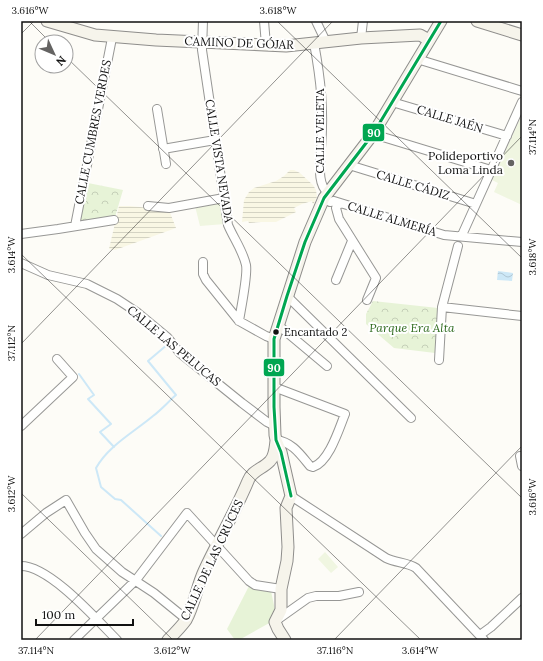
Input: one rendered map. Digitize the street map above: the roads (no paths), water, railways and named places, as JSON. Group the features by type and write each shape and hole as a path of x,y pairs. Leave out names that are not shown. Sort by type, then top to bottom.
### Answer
{"street":[{"name":"CAMINO DE GÓJAR","path":"47,21 95,35 112,38 286,46 361,38 420,35 430,40"},
{"name":"CALLE VISTA NEVADA","path":"203,21 202,50 228,225 244,257 246,268 240,321"},
{"path":"264,21 266,45"},
{"path":"316,21 326,42"},
{"path":"361,38 364,21"},
{"path":"285,640 275,622 280,610 281,589 287,560 288,547 286,508 290,496 281,452 276,440 274,339 305,242 327,197 373,134 441,21"},
{"path":"478,21 522,35"},
{"name":"CALLE CUMBRES VERDES","path":"75,226 112,38"},
{"name":"CALLE VELETA","path":"314,43 323,107 320,175 334,213 376,278 367,300"},
{"path":"417,59 522,91"},
{"name":"CALLE JAÉN","path":"392,102 507,136"},
{"path":"462,235 522,102"},
{"path":"156,109 166,164"},
{"path":"373,134 491,170"},
{"path":"163,149 215,140"},
{"name":"CALLE CÁDIZ","path":"349,165 476,204"},
{"name":"CALLE ALMERÍA","path":"327,197 339,203 444,234 522,242"},
{"path":"148,206 169,208 224,198"},
{"path":"339,203 336,208 339,219"},
{"path":"21,234 114,220"},
{"path":"336,280 352,241"},
{"path":"439,360 442,307 458,246"},
{"path":"203,262 202,274 240,321 274,339"},
{"name":"CALLE LAS PELUCAS","path":"21,263 48,275 87,284 117,299 167,337 180,353 242,404 275,426"},
{"path":"287,296 411,418"},
{"path":"442,307 522,316"},
{"path":"278,325 327,366"},
{"path":"21,426 73,377 57,359"},
{"path":"274,387 345,414 331,447 324,459 317,466 310,466 297,450 285,442 276,440"},
{"name":"CALLE DE LAS CRUCES","path":"168,640 175,634 186,619 203,572 243,494 249,478 256,470 266,465 271,460 274,454 276,440"},
{"path":"521,456 522,466"},
{"path":"290,496 386,558 411,565 416,568 482,637 522,598"},
{"path":"21,534 46,513 66,500 96,549 122,572 136,580 186,619"},
{"path":"74,640 136,580 187,513 249,581 255,585 281,589"},
{"path":"21,566 26,566 43,572 70,593 117,640"},
{"path":"275,622 308,598 316,596 339,596 359,592"}],"water":[{"path":"498,271 513,273 512,281 497,280"}],"waterway":[{"path":"161,536 121,500 115,499 101,487 96,468 114,446 156,414 176,395 148,361 168,344"},
{"path":"79,374 94,395 88,399 111,424 100,432 114,447"}],"place":[{"name":"Polideportivo Loma Linda","path":"511,163"},
{"name":"Encantado 2","path":"276,332"}],"park label":[{"name":"Parque Era Alta","path":"412,328"}]}
